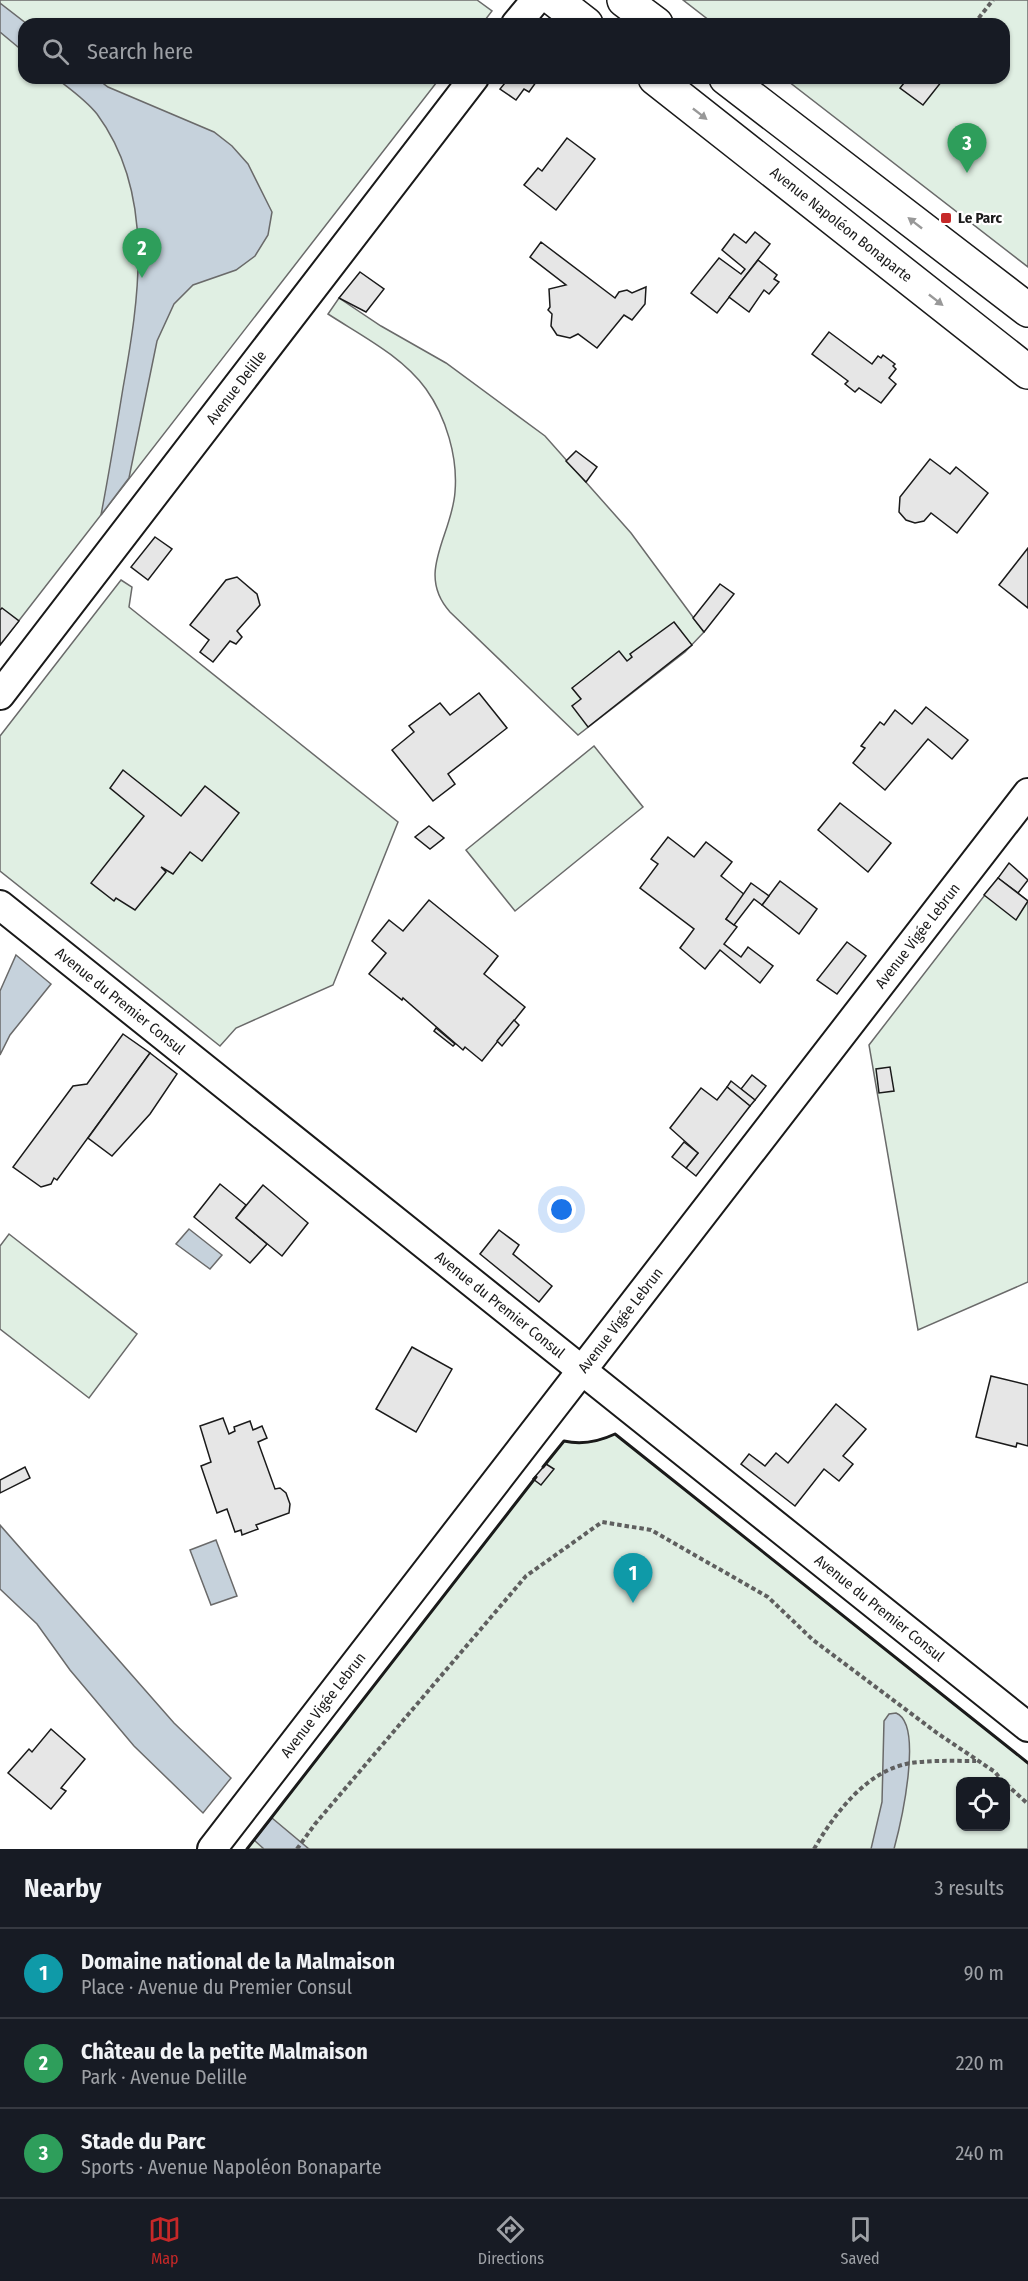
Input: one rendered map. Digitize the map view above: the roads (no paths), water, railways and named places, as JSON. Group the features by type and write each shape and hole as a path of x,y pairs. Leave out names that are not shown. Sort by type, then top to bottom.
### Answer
{"main road":[{"path":"555,0 578,18"},
{"path":"624,0 648,18"},
{"name":"Avenue Napoléon Bonaparte","path":"662,84 1028,372"},
{"path":"734,84 1028,310"}],"street":[{"path":"521,18 536,0"},
{"name":"Avenue Delille","path":"0,694 469,84"},
{"name":"Avenue Vigée Lebrun","path":"212,1849 1028,793"},
{"name":"Avenue du Premier Consul","path":"0,905 1028,1727"}],"place":[{"name":"Stade du Parc","path":"967,173"},
{"name":"Le Parc","path":"946,218"},
{"name":"Château de la petite Malmaison","path":"142,278"},
{"name":"Domaine national de la Malmaison","path":"633,1603"}]}
